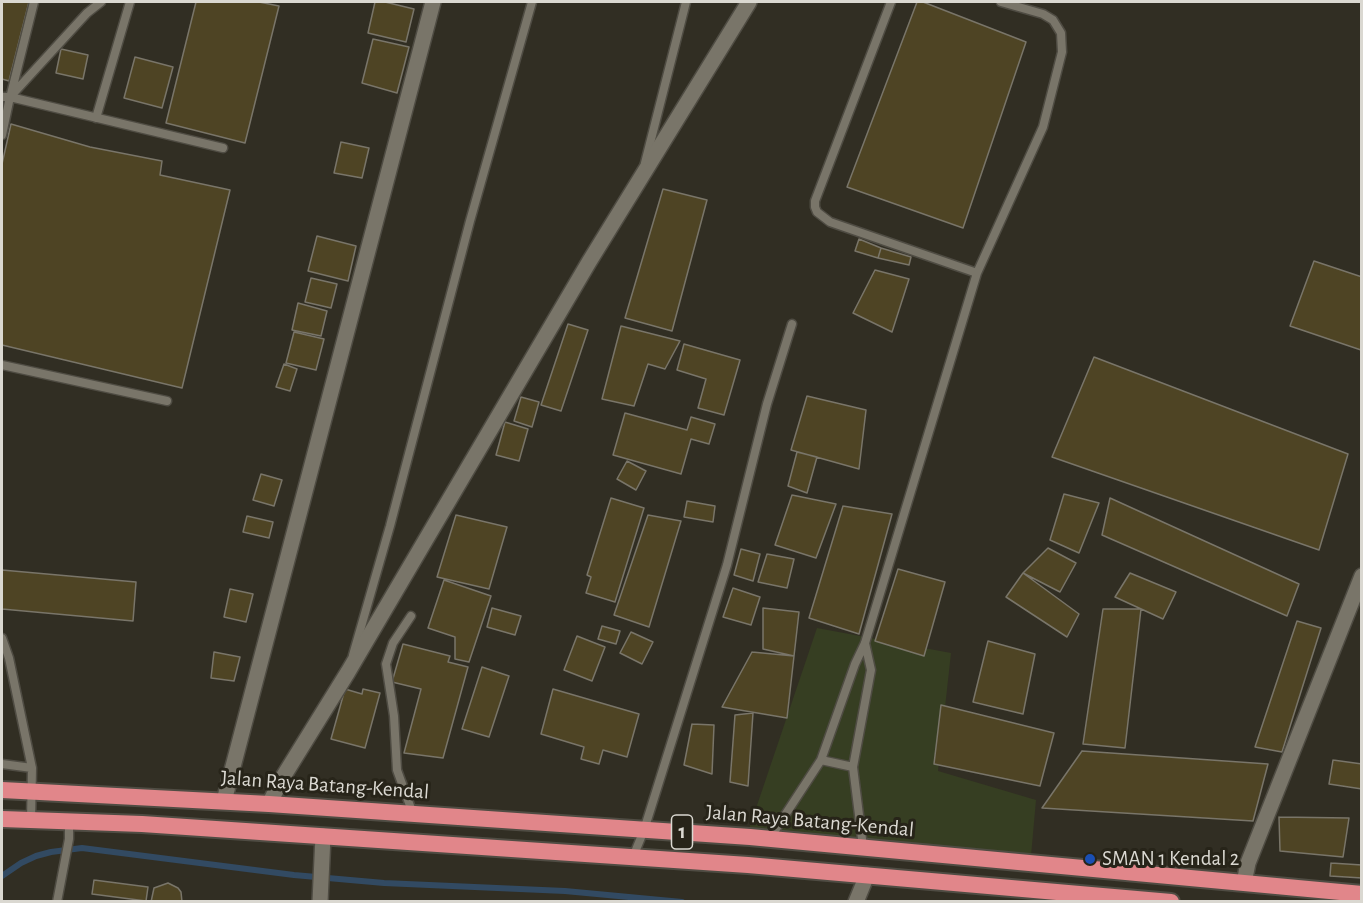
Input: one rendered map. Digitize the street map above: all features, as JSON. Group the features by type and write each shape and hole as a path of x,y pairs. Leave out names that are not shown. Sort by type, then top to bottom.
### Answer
{"highway":[{"name":"Jalan Raya Batang-Kendal","path":"2,790 224,801 769,839 1362,894"},
{"name":"1","path":"2,819 323,836 633,857 867,874 1171,902"}],"street":[{"path":"224,801 433,2"},
{"path":"269,804 641,177 749,2"},
{"path":"1245,883 1248,863 1362,576"},
{"path":"320,902 323,836"},
{"path":"856,902 867,874"}],"lane":[{"path":"2,135 6,97 34,2"},
{"path":"6,97 87,13 101,2"},
{"path":"96,118 130,2"},
{"path":"348,672 532,2"},
{"path":"641,177 686,2"},
{"path":"891,2 815,201 815,207 817,212 830,222 977,273"},
{"path":"769,839 821,760 855,664 865,643 977,273 1043,127 1062,52 1061,33 1053,20 1043,14 1001,2"},
{"path":"6,97 223,148"},
{"path":"633,857 644,830 727,565 767,404 792,324"},
{"path":"2,365 167,401"},
{"path":"411,616 393,643 386,664 394,716 397,770 413,814"},
{"path":"2,638 9,657 32,768 31,821"},
{"path":"862,848 853,767 871,670 865,643"},
{"path":"821,760 853,767"},
{"path":"2,764 32,768"},
{"path":"57,902 69,839 69,821"}],"green space":[{"path":"817,628 951,653 938,771 1036,800 1031,856 749,829"}],"building":[{"path":"2,2 29,2 9,81 2,79"},
{"path":"196,2 259,2 279,6 245,143 166,123"},
{"path":"375,2 414,9 406,42 368,33"},
{"path":"917,2 923,2 1026,42 963,228 847,187"},
{"path":"373,39 409,47 397,93 362,83"},
{"path":"61,49 88,55 83,79 56,73"},
{"path":"135,57 173,67 162,108 124,98"},
{"path":"11,124 90,147 162,161 160,175 230,190 182,388 2,345 2,164"},
{"path":"341,142 369,148 362,178 334,173"},
{"path":"663,189 707,200 672,331 625,318"},
{"path":"317,236 356,246 348,281 308,271"},
{"path":"859,239 881,248 878,258 855,251"},
{"path":"881,248 911,257 909,265 878,258"},
{"path":"1314,261 1362,277 1361,350 1290,326"},
{"path":"875,270 909,279 892,332 853,313"},
{"path":"311,278 337,284 331,308 305,302"},
{"path":"298,303 327,311 321,336 292,330"},
{"path":"568,324 588,330 561,411 541,405"},
{"path":"621,326 680,341 665,369 648,364 634,406 602,399"},
{"path":"294,332 324,339 316,370 286,363"},
{"path":"684,344 740,360 724,415 698,408 706,379 677,370"},
{"path":"1094,357 1348,454 1319,550 1052,457"},
{"path":"284,364 297,369 290,391 276,387"},
{"path":"807,396 866,410 859,469 791,450"},
{"path":"521,397 539,402 532,427 514,421"},
{"path":"625,413 687,430 691,417 715,424 709,444 691,439 681,474 613,455"},
{"path":"505,422 528,429 519,461 496,455"},
{"path":"797,452 817,457 807,493 788,486"},
{"path":"627,461 646,471 636,490 617,479"},
{"path":"261,474 282,480 274,506 253,500"},
{"path":"1064,494 1099,503 1079,553 1050,540"},
{"path":"792,495 836,504 816,558 775,545"},
{"path":"611,498 644,508 615,602 586,593 591,577 587,575"},
{"path":"1110,498 1299,584 1287,616 1102,535"},
{"path":"687,501 715,506 713,522 684,517"},
{"path":"843,506 892,514 859,634 809,618"},
{"path":"456,515 507,527 489,589 437,577"},
{"path":"648,515 681,521 649,627 614,615"},
{"path":"247,516 273,522 269,538 243,532"},
{"path":"1048,548 1076,563 1060,592 1023,573"},
{"path":"741,549 760,554 753,581 734,575"},
{"path":"767,554 794,559 787,588 758,582"},
{"path":"898,569 945,582 924,656 875,641"},
{"path":"2,570 136,582 133,621 2,609"},
{"path":"1023,573 1079,614 1067,637 1006,597"},
{"path":"1130,573 1176,592 1163,619 1115,597"},
{"path":"444,580 491,596 469,662 455,659 455,637 428,628"},
{"path":"733,588 760,597 751,625 723,617"},
{"path":"230,589 253,594 246,622 224,617"},
{"path":"492,608 521,616 515,635 487,627"},
{"path":"763,608 799,612 794,656 763,649"},
{"path":"1103,609 1141,609 1125,748 1083,744"},
{"path":"1297,621 1321,628 1282,752 1255,747"},
{"path":"602,626 620,631 616,644 598,639"},
{"path":"631,632 653,642 642,664 620,653"},
{"path":"577,636 605,647 592,681 564,670"},
{"path":"988,641 1035,654 1023,714 973,702"},
{"path":"403,644 450,656 448,662 468,667 443,758 404,753 421,689 392,682"},
{"path":"214,652 240,657 234,681 211,678"},
{"path":"752,652 794,656 787,718 722,707"},
{"path":"482,667 509,676 489,737 462,729"},
{"path":"345,689 362,694 363,689 380,693 365,748 331,739"},
{"path":"553,689 639,714 627,757 603,750 599,764 581,759 584,747 541,734"},
{"path":"941,705 1054,733 1040,786 934,764"},
{"path":"753,713 748,786 730,782 735,715"},
{"path":"692,724 714,725 712,774 684,765"},
{"path":"1082,751 1268,764 1253,821 1042,808"},
{"path":"1333,760 1362,764 1362,789 1329,784"},
{"path":"1279,817 1349,818 1343,857 1280,851"},
{"path":"1331,863 1362,865 1362,878 1330,876"},
{"path":"94,880 148,887 146,901 92,894"},
{"path":"168,883 181,892 182,902 151,902 154,888"}],"waterway":[{"path":"2,876 36,856 82,848 294,875 384,883 565,891 682,902"}],"place":[{"name":"SMAN 1 Kendal 2","path":"1090,859"}]}
